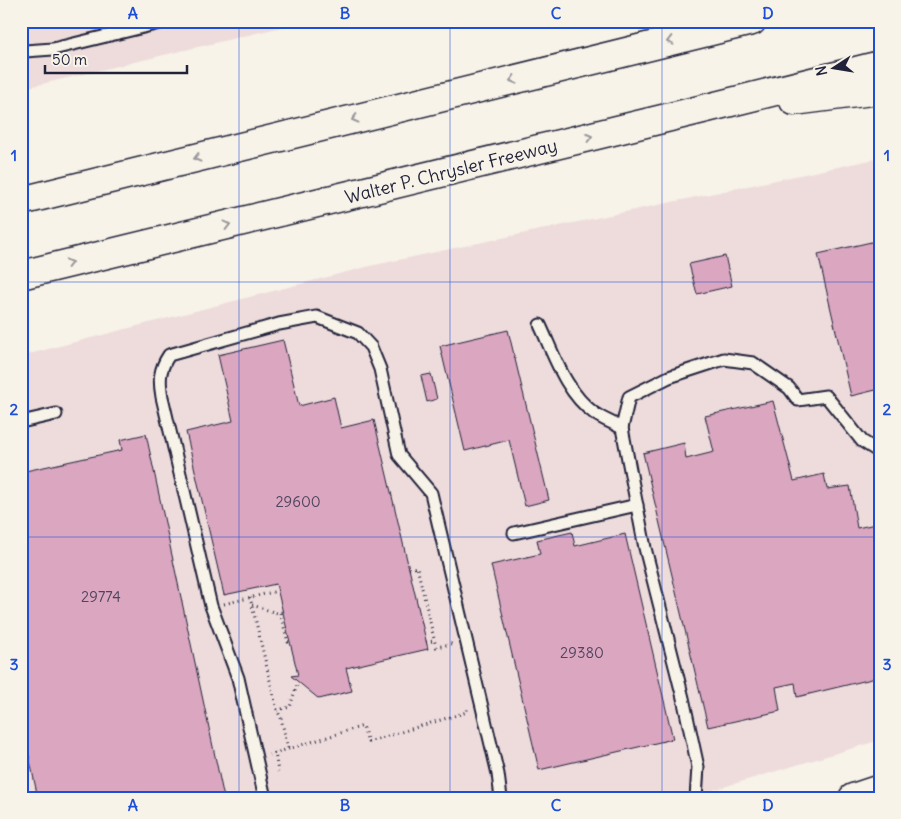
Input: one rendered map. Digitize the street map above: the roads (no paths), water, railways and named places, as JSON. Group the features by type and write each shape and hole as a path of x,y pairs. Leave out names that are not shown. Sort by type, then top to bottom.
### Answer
{"main road":[{"path":"21,201 752,21"},
{"name":"Walter P. Chrysler Freeway","path":"21,275 880,65"},
{"path":"691,112 880,90"},
{"path":"853,798 880,789"}],"lane":[{"path":"21,49 53,49 168,21"},
{"path":"265,798 238,678 211,606 159,379 169,355 279,324 316,317 358,333 371,347 380,369 399,455 431,493 498,774 501,798"},
{"path":"540,325 575,395 594,413 622,428"},
{"path":"696,798 698,767 646,548 622,428 629,397 669,377 724,359 753,363 789,388 798,400 826,396 862,441 876,450 880,450"},
{"path":"21,422 56,414"},
{"path":"514,533 637,505"}]}
